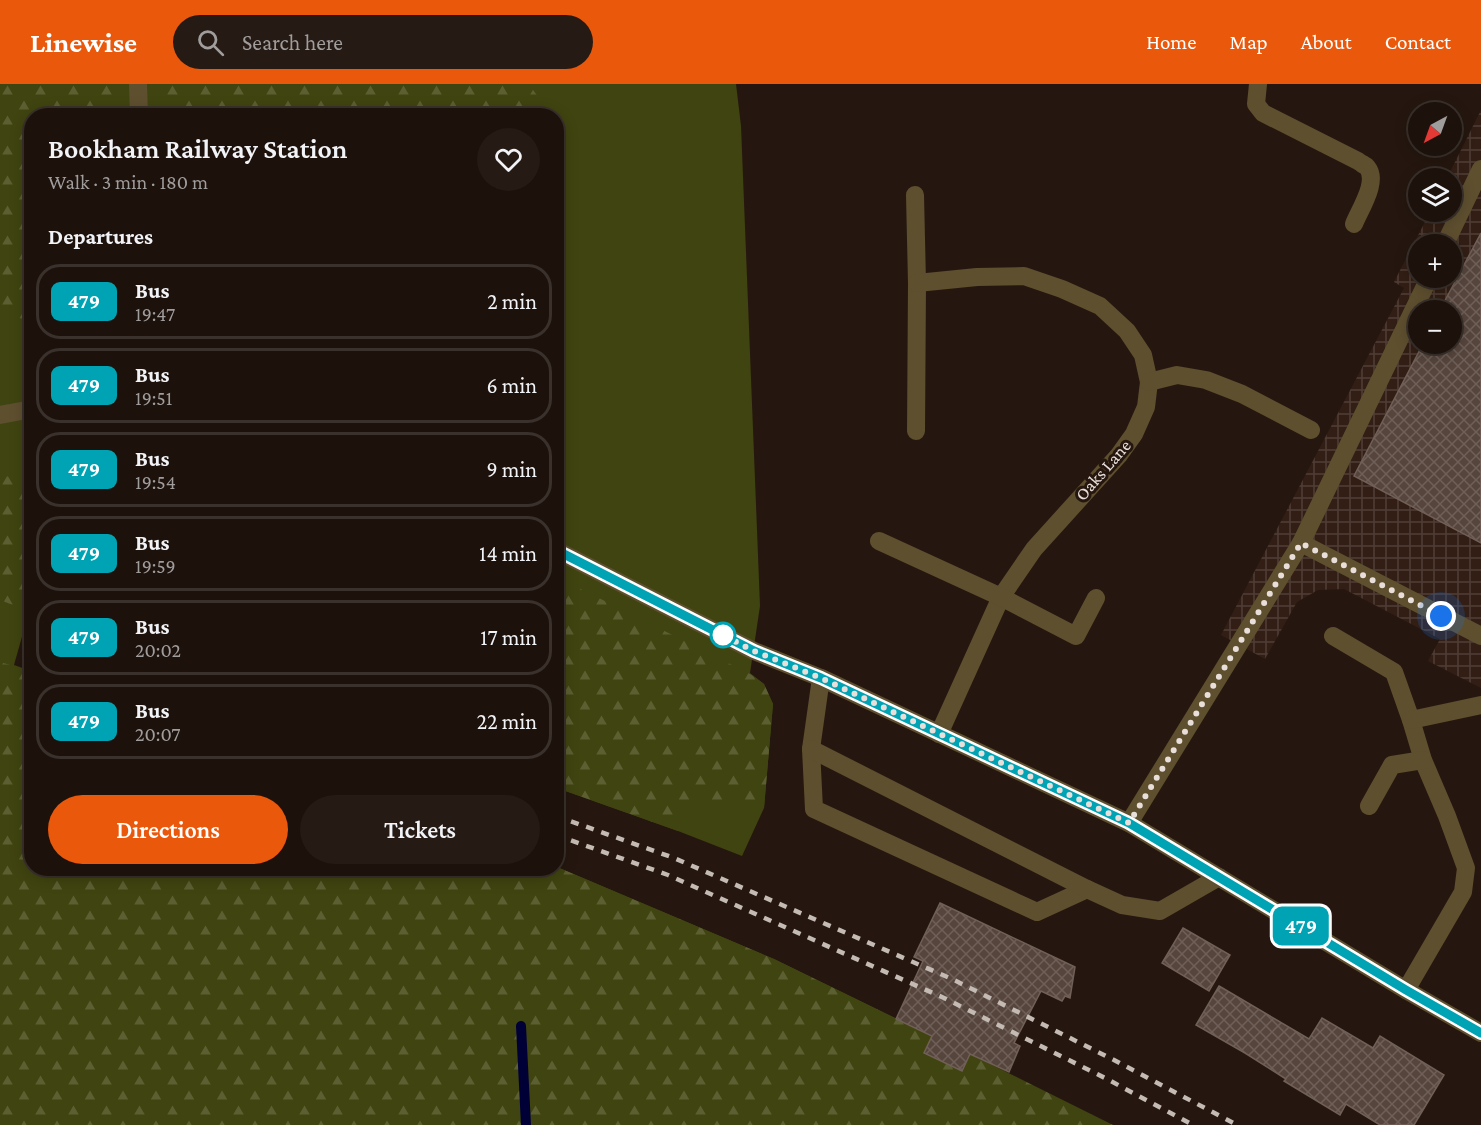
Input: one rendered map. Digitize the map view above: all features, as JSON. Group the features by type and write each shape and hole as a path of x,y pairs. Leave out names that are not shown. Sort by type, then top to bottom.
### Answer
{"street":[{"path":"138,84 139,108"},
{"path":"1258,84 1256,104 1263,113 1366,166 1370,174 1371,185 1354,224"},
{"path":"1450,234 1481,169"},
{"path":"915,195 916,431"},
{"name":"Oaks Lane","path":"917,283 977,277 1024,276 1062,289 1100,306 1127,331 1143,355 1149,382 1146,407 1134,434 1119,455 1034,549 1001,597 939,734"},
{"path":"1129,823 1301,543 1424,288"},
{"path":"1149,382 1177,375 1206,380 1242,394 1311,430"},
{"path":"0,415 24,410"},
{"path":"879,541 1001,597 1076,636 1096,598"},
{"path":"1301,543 1481,636"},
{"path":"564,554 754,651 821,678 1129,823 1481,1033"},
{"path":"1333,636 1394,672 1423,760 1447,816 1474,866 1463,892 1406,990"},
{"path":"821,678 811,749 814,808 1037,912 1087,889"},
{"path":"1411,720 1481,705"},
{"path":"811,749 1122,905 1160,911 1219,877"},
{"path":"1369,806 1392,765 1423,760"}],"shaded area":[{"path":"1481,110 1481,688 1428,661 1440,639 1344,589 1318,590 1297,602 1265,659 1221,635 1404,288 1394,282 1408,255 1408,288 1462,288 1462,234 1419,234 1425,222 1462,222 1462,168 1452,168 1458,156 1462,156 1462,148"}],"green space":[{"path":"0,84 736,84 741,126 760,606 750,673 764,684 773,704 764,808 742,856 564,790 564,108 24,108 24,630 14,665 24,669 24,876 564,876 564,870 774,959 932,1036 962,1071 1113,1125 0,1125"},
{"path":"0,84 119,84 120,108 24,108 24,319 0,315"},
{"path":"163,84 529,84 538,97 537,108 164,108"},
{"path":"0,474 24,482 24,609 0,600"},
{"path":"564,581 750,674 764,684 773,704 764,808 690,801 678,831 564,790"},
{"path":"0,662 24,669 24,876 564,876 564,870 774,959 932,1036 962,1071 970,1054 1113,1125 0,1125"}],"building":[{"path":"1481,233 1481,543 1354,476 1418,354 1462,354 1462,300 1445,300 1452,288 1462,288 1462,269"},
{"path":"940,903 1075,967 1070,998 1065,996 1062,1001 1041,991 1014,1043 1020,1046 1009,1072 970,1054 962,1071 924,1053 932,1036 896,1019 923,961 914,957"},
{"path":"1183,928 1230,955 1209,991 1162,963"},
{"path":"1219,986 1309,1039 1322,1018 1373,1048 1380,1036 1444,1075 1414,1125 1380,1125 1346,1104 1340,1115 1284,1081 1286,1079 1245,1053 1196,1025"}],"waterway":[{"path":"521,1026 526,1125"}],"railway":[{"path":"564,819 674,858 952,979 1237,1125"},
{"path":"564,838 668,875 944,998 1105,1078 1193,1125"}],"bus line":[{"name":"479","path":"564,554 754,651 821,678 1129,823 1481,1033"}],"route":[{"path":"723,635 715,631 754,651 821,678 1129,823 1301,543 1441,616"}]}
